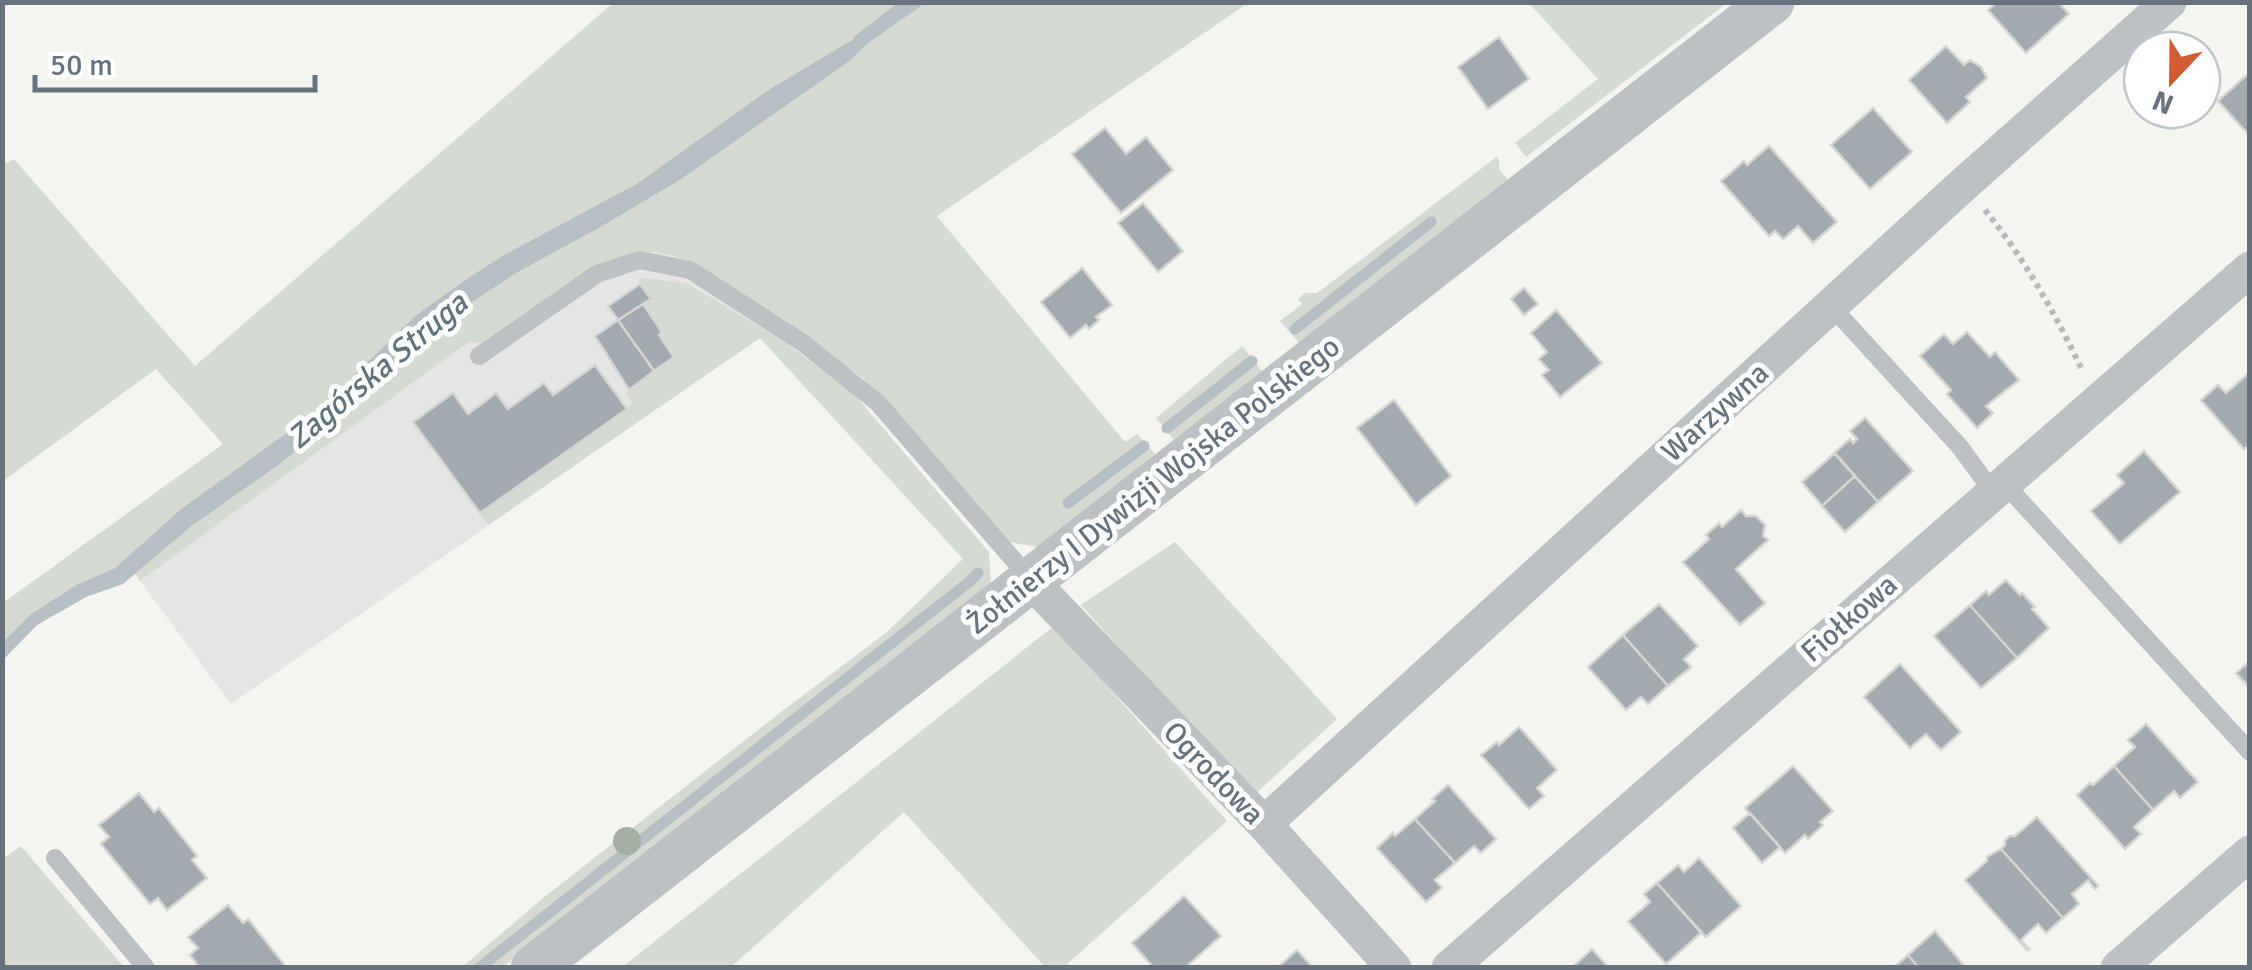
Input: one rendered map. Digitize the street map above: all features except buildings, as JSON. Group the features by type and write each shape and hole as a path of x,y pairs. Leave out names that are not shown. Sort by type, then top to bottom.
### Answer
{"street":[{"name":"Żołnierzy I Dywizji Wojska Polskiego","path":"533,968 1772,2"},
{"name":"Warzywna","path":"1264,824 1964,184 2170,2"},
{"name":"Fiołkowa","path":"1448,968 2250,269"},
{"name":"Ogrodowa","path":"1032,581 1264,824 1394,968"},
{"path":"2118,968 2250,853"}],"lane":[{"path":"479,356 596,274 639,260 690,270 803,343 878,403 1032,581"},
{"path":"1830,306 2250,752"},
{"path":"55,858 146,968"}],"path":[{"path":"1964,184 2011,242 2064,331 2097,402"}],"shaded area":[{"path":"613,3 899,3 854,39 638,183 502,256 462,282 415,316 317,411 181,509 115,568 76,585 31,614 3,642 3,603 223,444 156,369 3,481 3,165 14,159 195,366"},
{"path":"924,3 1248,3 937,216 1125,442 1137,434 1155,454 1043,548 1004,541 865,380 783,319 697,266 673,255 652,252 588,271 481,343 469,342 140,581 135,574 360,398 428,331 518,272 680,180 851,60"},
{"path":"1529,3 1727,3 1526,157 1515,143 1598,79"},
{"path":"1498,156 1500,171 1507,178 1505,187 1302,346 1280,321 1302,304 1298,299 1305,293 1317,293"},
{"path":"669,197 789,315 231,704 140,581"},
{"path":"638,278 688,284 784,341 854,394 989,552 991,587 503,967 461,968 543,898 886,633 963,559 760,338 488,525 480,513 627,409 632,402 626,394 629,390 673,357 643,304 650,298"},
{"path":"1242,346 1265,375 1178,442 1173,439 1156,418"},
{"path":"1175,542 1337,719 1253,796 1081,605"},
{"path":"1054,626 1227,821 1064,967 1045,967 904,812 731,967 621,968"},
{"path":"21,846 124,967 3,967 3,859"}],"water":[{"name":"Zagórska Struga","path":"899,2 925,3 680,180 518,272 428,331 360,398 280,464 193,525 123,584 86,597 37,625 3,660 3,642 31,614 76,585 115,568 181,509 317,411 415,316 502,256 638,183 770,89 854,39"}],"waterway":[{"path":"1295,329 1431,222"},
{"path":"1167,428 1252,361"},
{"path":"1068,503 1144,446"},
{"path":"479,968 978,573"}]}
